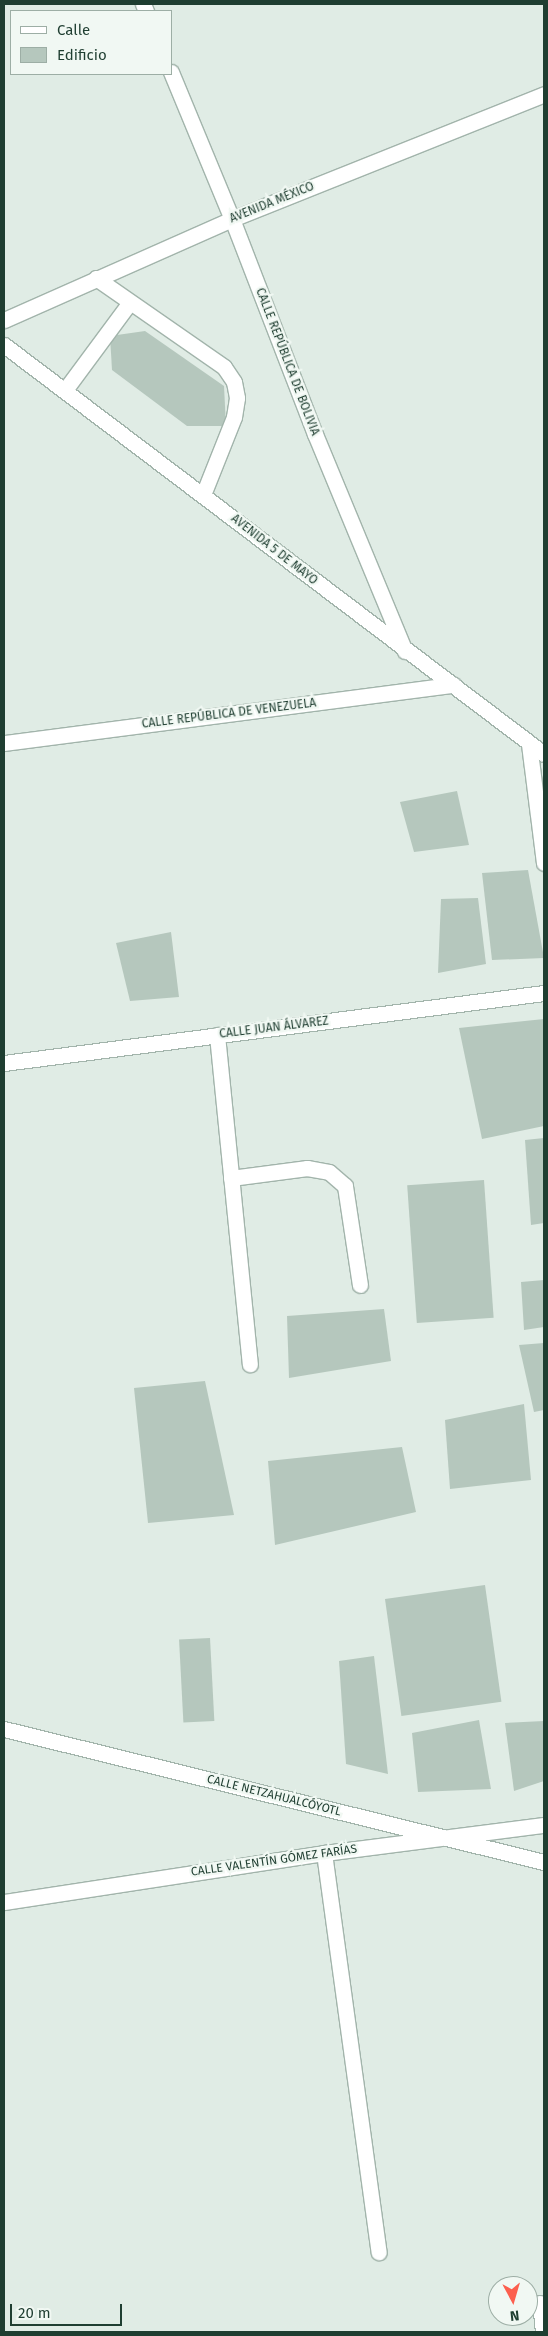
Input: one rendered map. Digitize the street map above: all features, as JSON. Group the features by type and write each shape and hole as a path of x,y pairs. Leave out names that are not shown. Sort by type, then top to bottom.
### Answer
{"street":[{"name":"CALLE REPÚBLICA DE BOLIVIA","path":"172,74 232,219 315,434 405,651"},
{"name":"AVENIDA MÉXICO","path":"4,320 232,219 544,94"},
{"path":"96,278 224,367 234,382 237,398 234,417 203,495"},
{"path":"65,390 130,302"},
{"name":"AVENIDA 5 DE MAYO","path":"4,344 405,651 454,685 544,754"},
{"name":"CALLE REPÚBLICA DE VENEZUELA","path":"4,743 454,685"},
{"path":"529,744 544,863"},
{"name":"CALLE JUAN ÁLVAREZ","path":"4,1062 544,993"},
{"path":"217,1035 250,1364"},
{"path":"231,1178 307,1168 329,1172 345,1186 360,1285"},
{"name":"CALLE NETZAHUALCÓYOTL","path":"4,1729 544,1862"},
{"name":"CALLE VALENTÍN GÓMEZ FARÍAS","path":"4,1902 324,1853 544,1825"},
{"path":"324,1853 379,2252"},
{"path":"540,2303 543,2332"}],"building":[{"path":"145,331 224,386 226,426 187,426 112,370 110,336"},
{"path":"457,791 469,845 414,852 400,802"},
{"path":"528,870 544,958 492,960 482,873"},
{"path":"478,898 486,964 438,973 441,899"},
{"path":"171,932 179,997 130,1001 116,943"},
{"path":"544,1019 544,1126 482,1139 459,1028"},
{"path":"544,1138 544,1223 531,1225 525,1140"},
{"path":"484,1180 494,1318 417,1323 407,1185"},
{"path":"544,1280 544,1327 524,1330 521,1282"},
{"path":"384,1309 391,1361 289,1378 287,1316"},
{"path":"544,1343 544,1410 534,1412 519,1345"},
{"path":"205,1381 234,1515 148,1523 134,1388"},
{"path":"524,1404 531,1480 450,1489 445,1420"},
{"path":"402,1447 416,1512 275,1545 268,1461"},
{"path":"485,1585 501,1702 401,1716 385,1599"},
{"path":"210,1638 214,1721 183,1723 179,1640"},
{"path":"374,1656 388,1774 346,1764 339,1661"},
{"path":"479,1720 491,1789 418,1792 412,1733"},
{"path":"544,1721 544,1781 514,1791 505,1723"}]}
